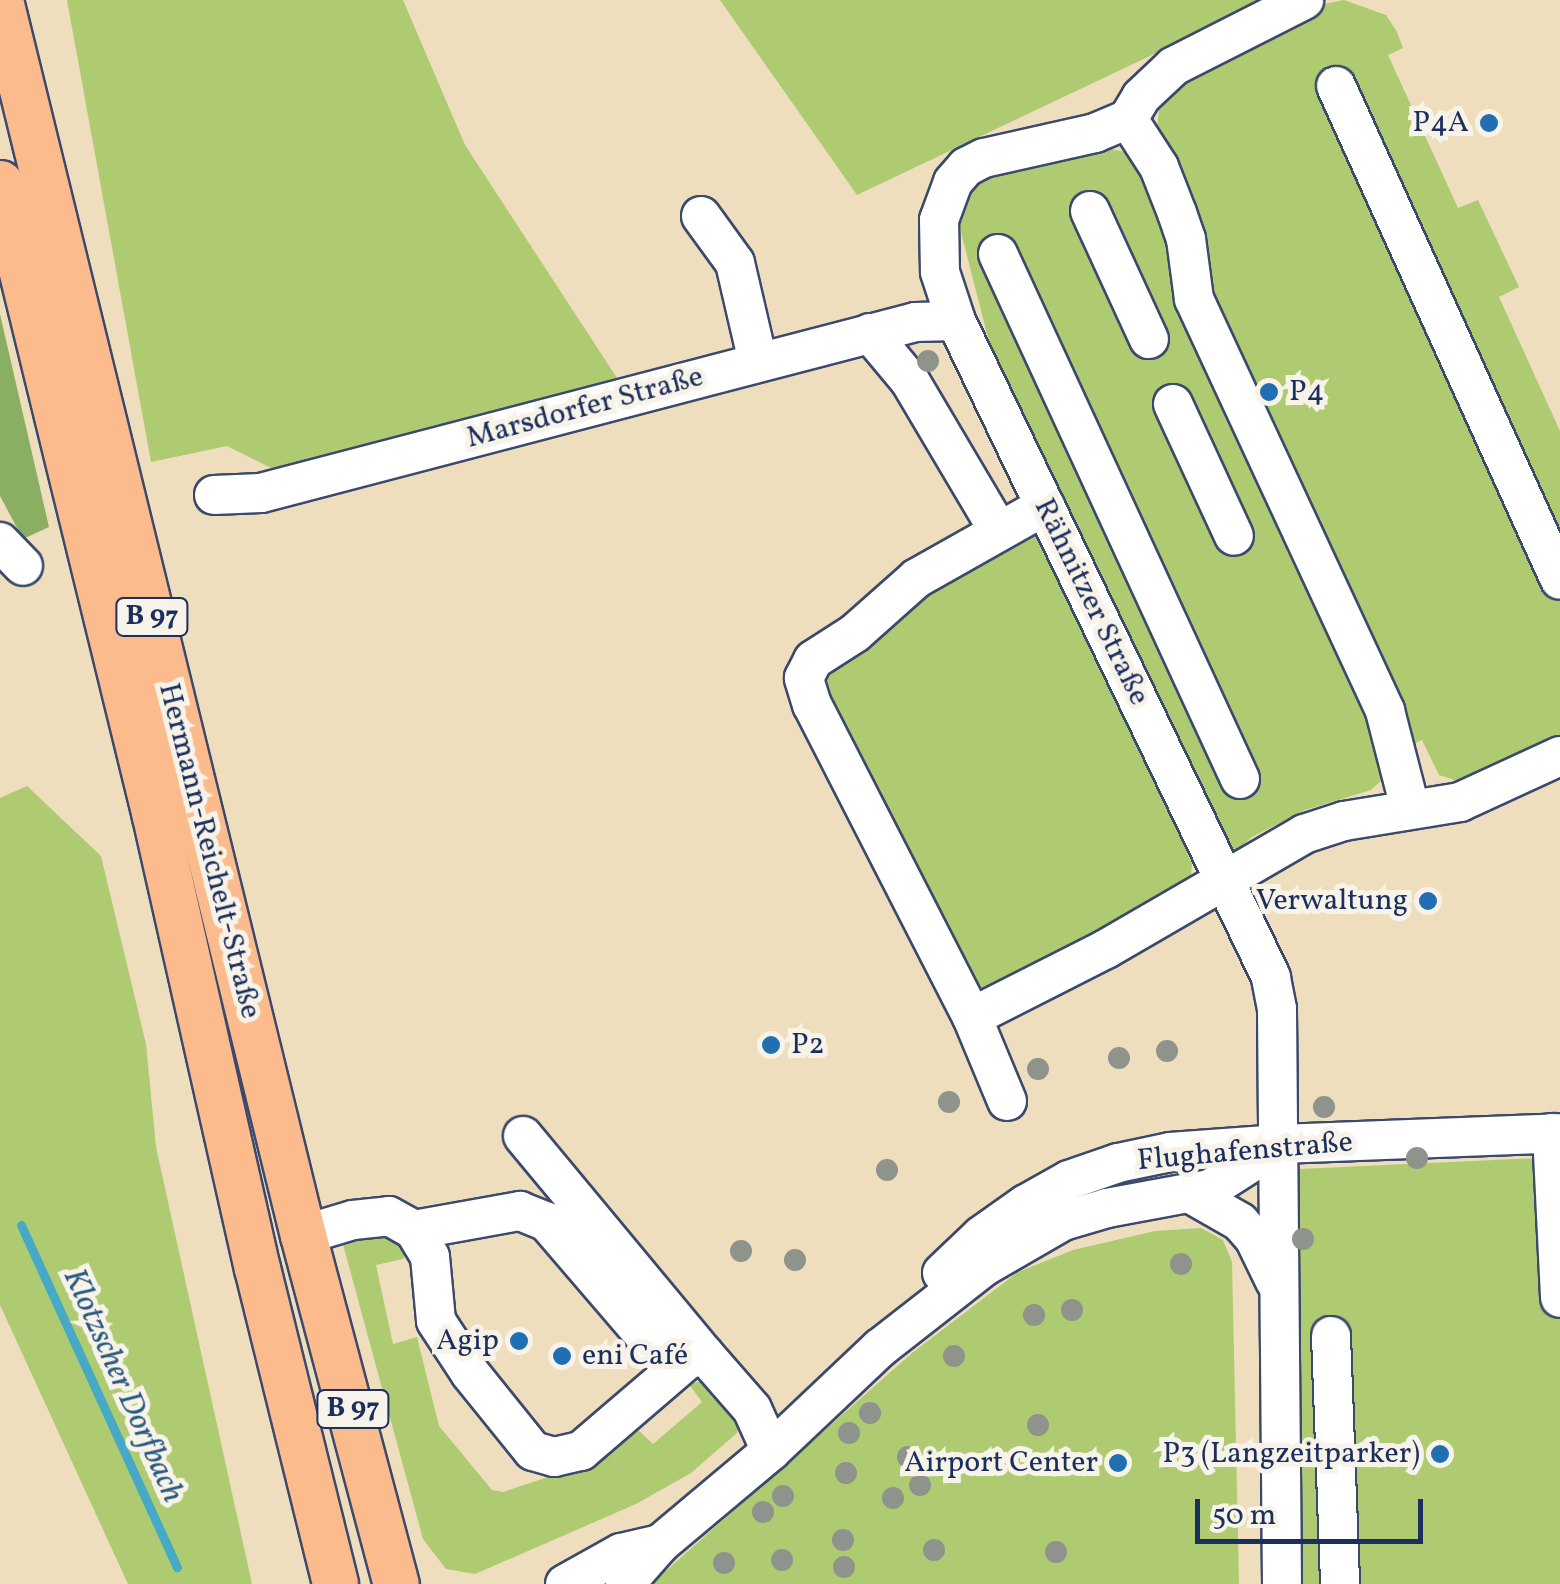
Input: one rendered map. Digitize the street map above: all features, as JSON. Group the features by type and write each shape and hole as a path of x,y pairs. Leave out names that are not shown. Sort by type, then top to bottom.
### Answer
{"main road":[{"name":"Hermann-Reichelt-Straße","path":"0,0 303,1235 396,1584"},
{"name":"Hermann-Reichelt-Straße","path":"0,183 160,834 257,1268 335,1584"}],"street":[{"path":"1304,0 1174,66 1141,97 1128,119 1159,167 1177,212 1200,314 1385,712 1414,744 1422,807"},
{"path":"1336,86 1560,580"},
{"name":"Rähnitzer Straße","path":"1128,119 1094,133 984,158 966,166 952,182 938,220 940,272 956,321 1271,977 1277,1009 1278,1288"},
{"path":"1090,211 1149,339"},
{"path":"701,216 735,262 758,362"},
{"path":"998,254 1240,779"},
{"name":"Marsdorfer Straße","path":"214,495 261,494 914,322 956,321"},
{"path":"870,333 910,381 998,530"},
{"path":"1173,404 1234,536"},
{"path":"1007,1101 972,1017 812,705 804,678 812,660 854,634 918,578 1044,506"},
{"path":"972,1017 1226,883 1304,834 1344,820 1460,802 1560,756"},
{"path":"1556,1133 1560,1298"},
{"name":"Flughafenstraße","path":"880,1348 938,1277 982,1235 1069,1180 1118,1163 1170,1152 1280,1144 1556,1133"},
{"path":"522,1136 689,1362"},
{"path":"1191,1194 1234,1177 1280,1144"},
{"name":"Flughafenstraße","path":"625,1584 660,1544 771,1452 880,1348 986,1266 1064,1221 1107,1208 1191,1194 1240,1222 1254,1238 1278,1288 1282,1584"},
{"path":"414,1230 520,1211 547,1222 689,1362 752,1409 771,1452"},
{"path":"303,1235 353,1220 389,1216 414,1230 430,1257 436,1321 470,1373 533,1452 554,1457 580,1450 689,1362"},
{"path":"1331,1336 1340,1584"},
{"name":"Flughafenstraße","path":"565,1584 621,1553 660,1544"}],"green space":[{"path":"67,0 403,0 465,145 617,378 281,473 227,446 151,462"},
{"path":"720,0 1268,0 857,195"},
{"name":"P4","path":"1344,0 1386,15 1397,32 1403,48 1388,55 1458,208 1478,200 1519,287 1499,297 1560,431 1560,739 1463,783 1439,775 1422,740 1380,760 1386,776 1371,790 1305,810 1252,837 1236,851 1224,849 994,361 957,217 980,168 1106,148 1126,152 1137,163 1173,160 1157,127 1161,93 1319,5"},
{"path":"0,314 49,527 23,539 0,496"},
{"path":"1028,528 1045,542 1192,863 1191,878 1182,888 990,990 974,991 819,697 826,665 929,580"},
{"path":"27,786 101,856 146,1044 156,1147 252,1584 128,1584 0,1305 0,798"},
{"name":"P3 (Langzeitparker)","path":"1560,1157 1560,1584 1295,1584 1292,1175 1299,1169"},
{"path":"381,1226 410,1242 403,1259 376,1265 393,1344 417,1337 439,1426 492,1490 503,1492 596,1461 636,1428 653,1444 702,1402 689,1384 702,1381 711,1389 739,1424 737,1433 691,1473 636,1504 475,1574 446,1569 423,1539 341,1237"},
{"path":"1201,1228 1223,1240 1232,1262 1239,1584 651,1584 912,1353 1018,1272 1073,1250 1155,1231"}],"waterway":[{"name":"Klotzscher Dorfbach","path":"21,1225 177,1567"}],"place":[{"name":"P4A","path":"1489,123"},
{"name":"P4","path":"1269,392"},
{"name":"Verwaltung","path":"1428,901"},
{"name":"P2","path":"771,1045"},
{"name":"Agip","path":"519,1341"},
{"name":"eni Café","path":"562,1356"},
{"name":"P3 (Langzeitparker)","path":"1440,1454"},
{"name":"Airport Center","path":"1118,1463"}]}
